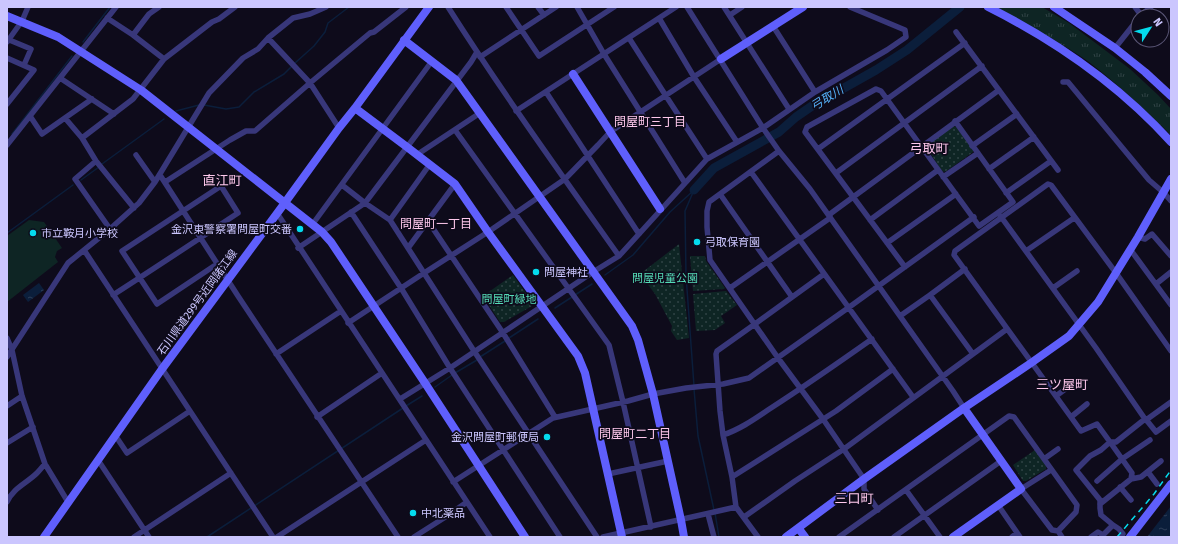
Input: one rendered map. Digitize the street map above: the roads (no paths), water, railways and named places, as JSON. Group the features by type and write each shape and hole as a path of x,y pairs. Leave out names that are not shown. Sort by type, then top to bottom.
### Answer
{"street":[{"path":"24,65 31,49 8,40 22,21 28,7"},
{"path":"7,145 116,7"},
{"path":"134,35 149,14 159,7"},
{"path":"82,138 133,99 164,59 212,22 219,19 235,7"},
{"path":"7,357 68,263 139,203 160,175 209,93 243,58 258,49 268,38 293,18 310,14 326,7"},
{"path":"165,182 246,131 255,131 370,33 374,32 406,7"},
{"name":"石川県道299号近岡諸江線","path":"44,537 162,369 429,7"},
{"path":"448,7 478,55 619,256"},
{"path":"506,7 539,56 614,7"},
{"path":"538,7 544,15"},
{"path":"298,248 365,203 456,80 478,55 521,30 556,7"},
{"path":"577,7 640,113 685,183"},
{"path":"516,110 676,7"},
{"path":"687,7 777,149 810,189 1021,489 1052,530 1058,531 1062,537"},
{"path":"724,7 789,110"},
{"path":"730,15 742,7"},
{"path":"348,323 488,232 565,179 610,132 720,59 803,7"},
{"path":"400,399 425,383 478,356 542,307 619,256 660,209 707,159 737,142 764,130 815,92 887,50 906,37 905,30 850,7"},
{"path":"988,7 1035,32 1082,62 1145,115 1171,142"},
{"path":"1054,7 1115,48 1145,72 1171,96"},
{"path":"7,16 58,37 141,90 284,204 322,232 331,242 425,383 525,537"},
{"path":"107,18 134,35 164,59"},
{"path":"659,18 694,77 737,142"},
{"path":"773,26 815,92"},
{"path":"1115,48 1130,29"},
{"path":"956,32 1058,170"},
{"path":"268,38 310,83 339,128"},
{"path":"629,38 707,159"},
{"path":"404,40 456,80 632,326 638,340 653,394 684,537"},
{"path":"818,149 965,43"},
{"path":"7,58 34,70 7,104"},
{"path":"312,225 432,61"},
{"path":"836,173 982,66"},
{"path":"574,74 660,209"},
{"path":"60,78 114,114"},
{"path":"1063,82 1068,82 1149,180 1171,201"},
{"path":"905,267 805,132 807,127 876,89 881,91 979,226 1000,215 1048,184 1051,185 1171,351"},
{"path":"730,288 830,218 830,214 853,196 999,90"},
{"path":"546,92 639,234"},
{"path":"30,116 42,134 92,99"},
{"path":"355,108 418,154 455,184 578,356 585,373 621,535"},
{"path":"418,154 480,113"},
{"path":"972,146 1016,114"},
{"path":"64,118 82,138 99,164 134,208"},
{"path":"955,122 1013,202 1000,215 955,251 954,255 1081,431 1097,424 1132,473 1131,479"},
{"path":"454,130 609,345 651,527"},
{"path":"990,169 1034,137"},
{"path":"777,149 751,172 709,202 707,227 710,260 778,358 824,419 864,479 864,489 878,510"},
{"path":"943,177 978,153"},
{"path":"136,156 155,182"},
{"path":"1006,192 1051,160"},
{"path":"99,164 74,179 110,229"},
{"path":"390,220 430,164"},
{"path":"870,220 938,170"},
{"path":"751,172 913,397"},
{"path":"160,175 317,417 398,537"},
{"path":"786,537 864,479 1069,336 1098,302 1138,237 1171,179"},
{"path":"342,184 365,203 390,220 597,537"},
{"path":"408,248 455,184"},
{"path":"113,295 140,278 238,213 221,186 122,251 140,278 157,304 217,264"},
{"path":"720,194 792,297"},
{"path":"887,243 956,194"},
{"path":"351,212 401,288 456,378 560,537"},
{"path":"276,214 490,537"},
{"path":"1000,215 1146,420 1156,432 1171,421"},
{"path":"453,482 529,432 555,417 653,394 686,388 717,385 749,378 974,218"},
{"path":"1026,251 1074,218"},
{"path":"428,221 509,342 555,417"},
{"path":"1138,237 1145,239 1152,234 1171,256"},
{"path":"84,250 273,537"},
{"path":"1130,250 1171,304"},
{"path":"900,316 965,269"},
{"path":"1053,288 1077,271"},
{"path":"1156,284 1171,272"},
{"path":"758,537 736,507 732,477 723,435 717,385 716,354 717,351 824,274"},
{"path":"930,295 973,354"},
{"path":"276,354 341,311"},
{"path":"744,517 844,449 1007,329"},
{"path":"7,338 12,350 22,396 45,464 68,502"},
{"path":"723,435 748,423 801,389 872,339"},
{"path":"732,477 824,419 893,369"},
{"path":"317,417 382,373"},
{"path":"1056,396 1076,381"},
{"path":"7,406 22,396"},
{"path":"1121,537 1123,534 1119,529 1101,515 1100,500 1076,470 1090,456 1101,450 1110,442 1116,442 1171,402"},
{"path":"1071,417 1087,404"},
{"path":"115,435 127,453 190,411"},
{"path":"839,537 1009,416 1014,417 1077,505 1076,512 1058,531"},
{"path":"7,443 33,427"},
{"path":"277,537 426,440"},
{"path":"1097,481 1122,459 1150,440"},
{"path":"1044,459 1058,449"},
{"path":"98,460 149,537"},
{"path":"608,474 668,461"},
{"path":"894,537 1001,461"},
{"path":"1100,504 1131,479 1141,477 1161,461"},
{"path":"7,502 14,490 38,472 45,464"},
{"path":"953,537 1021,489 1051,470"},
{"path":"1148,472 1157,484"},
{"path":"134,537 231,474"},
{"path":"1130,537 1171,484"},
{"path":"1120,487 1131,500"},
{"path":"906,490 940,537"},
{"path":"414,537 467,502"},
{"path":"998,506 1016,536"},
{"path":"603,537 621,535 736,507"},
{"path":"710,513 714,537"},
{"path":"1091,537 1098,532 1103,535 1113,525"},
{"path":"799,528 805,537"}],"water":[{"path":"39,283 44,290 28,302 23,295"},
{"path":"1171,506 1171,537 1147,537"}],"waterway":[{"path":"83,42 110,7"},
{"path":"295,63 314,46 325,32 328,23 349,7"},
{"name":"弓取川","path":"694,190 714,168 779,132 796,117 812,106 876,70 907,50 960,7"},
{"path":"12,134 72,56"},
{"path":"204,105 226,109 239,107 254,92 284,74 291,67"},
{"path":"176,111 199,105"},
{"path":"102,164 164,119"},
{"path":"81,180 99,167"},
{"path":"7,233 73,185"},
{"path":"694,190 685,211 686,275 694,386"},
{"path":"605,275 633,255 670,212 693,191"},
{"path":"575,295 592,284"},
{"path":"555,308 572,297"},
{"path":"509,338 538,319"},
{"path":"480,357 505,341"},
{"path":"455,373 477,360"},
{"path":"435,387 452,375"},
{"path":"694,389 698,436 714,510"},
{"path":"406,406 422,396"},
{"path":"207,537 403,408"},
{"path":"715,513 719,537"}],"railway":[{"path":"1117,537 1154,494 1171,470"}],"place":[{"name":"金沢東警察署問屋町交番","path":"300,229"},
{"name":"市立鞍月小学校","path":"33,233"},
{"name":"弓取保育園","path":"697,242"},
{"name":"問屋神社","path":"536,272"},
{"name":"金沢問屋町郵便局","path":"547,437"},
{"name":"中北薬品","path":"413,513"}],"district":[{"name":"問屋町三丁目","path":"650,122"},
{"name":"弓取町","path":"929,148"},
{"name":"直江町","path":"222,180"},
{"name":"問屋町一丁目","path":"436,224"},
{"name":"三ツ屋町","path":"1062,384"},
{"name":"問屋町二丁目","path":"635,434"},
{"name":"三口町","path":"854,498"}],"park label":[{"name":"問屋児童公園","path":"665,278"},
{"name":"問屋町緑地","path":"509,299"}]}
